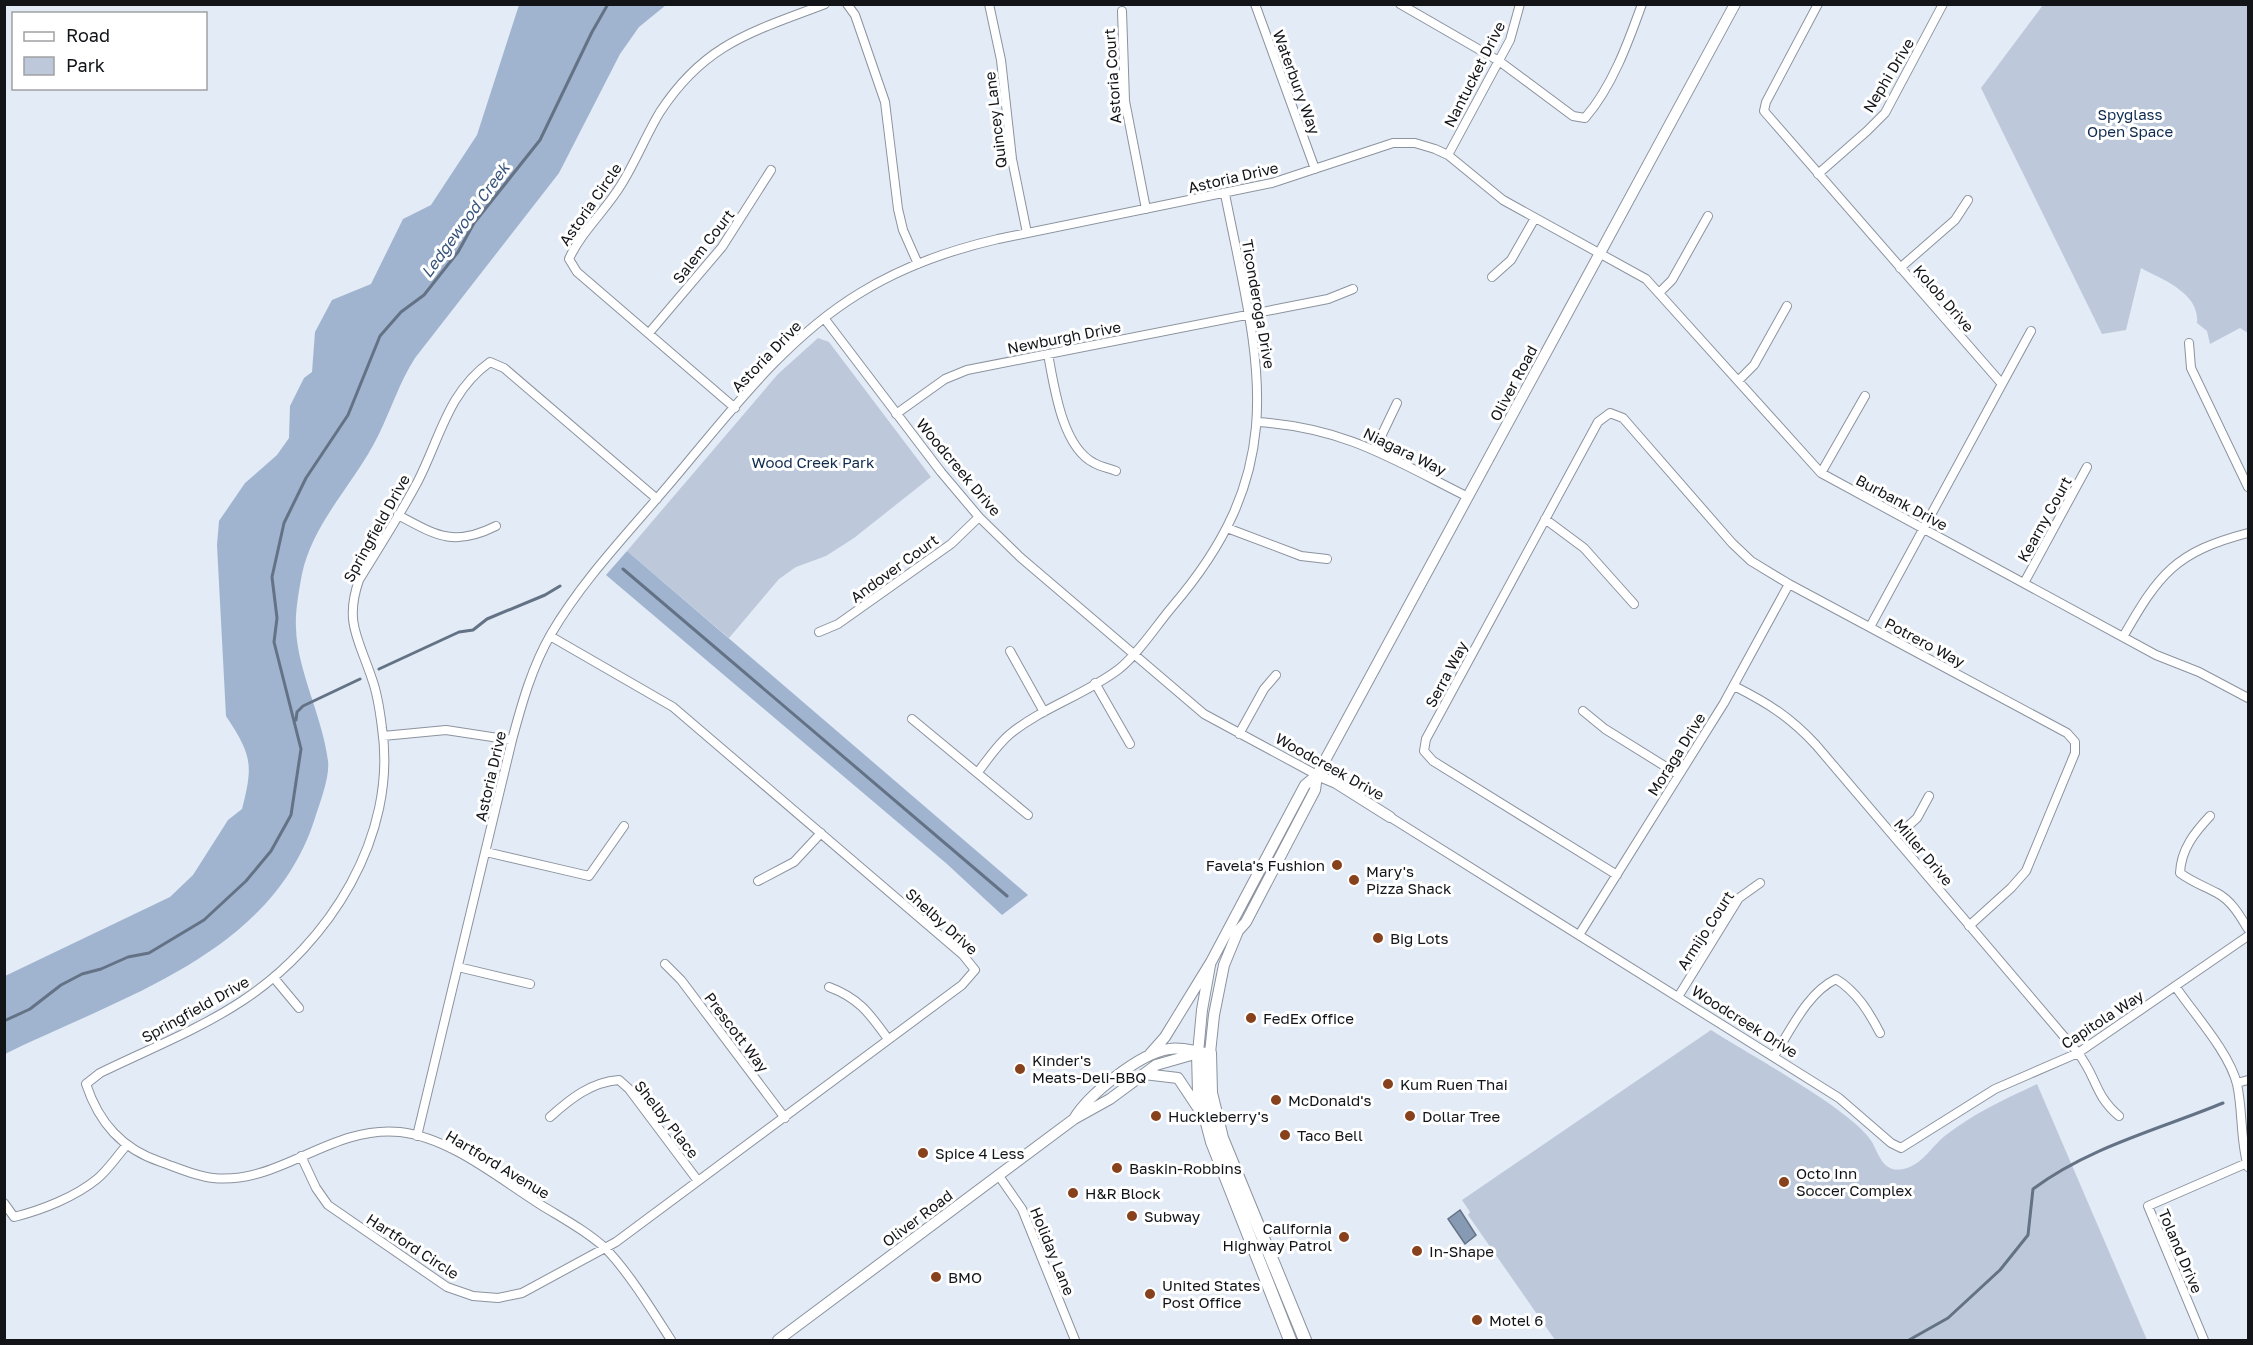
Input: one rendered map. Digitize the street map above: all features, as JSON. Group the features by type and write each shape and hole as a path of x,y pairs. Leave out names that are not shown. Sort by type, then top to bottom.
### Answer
{"main road":[{"path":"1204,1053 1198,1085 1204,1117 1290,1341"},
{"path":"1204,1053 1222,1138 1305,1341"}],"street":[{"name":"Astoria Circle","path":"735,408 577,272 569,260 574,247 608,207 634,165 659,114 679,85 703,60 725,44 746,34 825,4"},
{"path":"847,4 855,15 885,102 898,209 903,230 918,264"},
{"name":"Quincey Lane","path":"989,4 1001,60 1011,159 1027,233"},
{"name":"Waterbury Way","path":"1255,4 1315,169"},
{"path":"1400,4 1499,61 1573,116 1585,118 1594,108 1629,40 1642,4"},
{"name":"Nantucket Drive","path":"1448,155 1510,40 1520,4"},
{"name":"Oliver Road","path":"1204,1053 1224,964 1238,932 1246,922 1315,790 1317,775 1735,4"},
{"name":"Kolob Drive","path":"1818,4 1766,102 1764,111 2002,384"},
{"name":"Nephi Drive","path":"1818,174 1868,131 1884,113 1943,4"},
{"name":"Astoria Court","path":"1122,11 1125,101 1146,209"},
{"name":"Astoria Drive","path":"417,1136 512,740 527,688 550,636 576,595 773,363 824,318 859,293 918,264 964,247 1272,183 1393,143 1415,143 1448,155 1496,195 1600,253"},
{"name":"Salem Court","path":"649,333 722,247 771,170"},
{"name":"Ticonderoga Drive","path":"978,772 1008,735 1119,668 1201,573 1242,496 1252,460 1257,422 1257,363 1225,194"},
{"path":"1900,268 1955,220 1968,200"},
{"path":"1660,292 1672,280 1708,216"},
{"path":"1492,277 1511,260 1535,218"},
{"name":"Burbank Drive","path":"1600,253 1646,279 1660,292 1821,473 2123,638 2156,655 2199,672 2248,698"},
{"name":"Newburgh Drive","path":"896,414 945,379 967,370 1328,299 1353,289"},
{"path":"1738,381 1754,365 1787,306"},
{"name":"Woodcreek Drive","path":"824,318 896,414 979,517 1020,557 1204,714 1336,783 1774,1056 1839,1098 1891,1143 1901,1148"},
{"path":"1870,627 2031,331"},
{"path":"2189,343 2191,368 2248,487"},
{"path":"1048,354 1060,411 1073,440 1093,463 1116,471"},
{"name":"Springfield Drive","path":"86,1084 100,1073 240,1003 274,978 316,936 335,910 355,874 377,814 382,786 383,735 375,686 354,635 351,615 353,597 359,580 431,455 442,422 456,395 478,370 490,362 504,368 657,499"},
{"path":"1821,473 1865,396"},
{"path":"1375,449 1397,403"},
{"name":"Serra Way","path":"1610,412 1598,422 1426,739 1424,751 1433,761 1617,875"},
{"name":"Potrero Way","path":"1610,412 1623,418 1732,543 1751,561 1789,584 2067,734 2075,742 2075,753 2026,871 2011,888 1969,926"},
{"name":"Niagara Way","path":"1257,422 1322,430 1375,449 1468,497"},
{"name":"Kearny Court","path":"2024,583 2087,467"},
{"path":"398,515 433,534 453,539 475,536 496,526"},
{"name":"Andover Court","path":"819,633 838,624 941,550 979,517"},
{"path":"1545,519 1584,548 1634,604"},
{"path":"1227,528 1291,553 1327,559"},
{"path":"2123,638 2156,582 2177,563 2221,540 2248,532"},
{"name":"Moraga Drive","path":"1579,935 1734,686 1789,584"},
{"name":"Shelby Drive","path":"550,636 673,707 963,955 975,970 962,985 605,1249"},
{"path":"1010,651 1044,712"},
{"path":"1239,734 1264,689 1276,675"},
{"path":"1095,683 1130,744"},
{"name":"Miller Drive","path":"1734,686 1773,705 1795,723 2078,1053 2086,1064 2103,1102 2119,1116"},
{"path":"1583,711 1605,729 1679,775"},
{"path":"912,719 1028,815"},
{"path":"383,735 446,730 512,740"},
{"name":"Oliver Road","path":"1074,1119 1082,1106 1148,1056 1165,1037 1194,985 1211,962 1305,785 1317,775"},
{"path":"1895,838 1917,818 1929,796"},
{"path":"2211,816 2193,833 2180,862 2180,873 2193,883 2219,894 2234,907 2248,929"},
{"path":"486,852 589,876 624,826"},
{"path":"758,880 794,862 821,833"},
{"name":"Armijo Court","path":"1678,997 1739,898 1760,883"},
{"name":"Capitola Way","path":"1901,1148 1910,1145 1995,1089 2078,1053 2248,936"},
{"name":"Oliver Road","path":"1204,1053 1202,1010 1211,962"},
{"name":"Prescott Way","path":"665,964 681,980 785,1118"},
{"path":"458,967 530,984"},
{"path":"274,978 299,1008"},
{"path":"1774,1056 1810,1001 1825,985 1836,979 1847,986 1869,1012 1880,1033"},
{"path":"829,987 849,994 867,1010 888,1039"},
{"path":"2175,987 2223,1054 2236,1083 2241,1130 2248,1165"},
{"name":"Oliver Road","path":"1148,1056 1169,1049 1185,1048 1204,1053"},
{"name":"Oliver Road","path":"778,1341 1074,1119 1102,1104 1156,1065 1204,1053"},
{"path":"1144,1074 1178,1078 1204,1117"},
{"name":"Shelby Place","path":"550,1117 571,1098 606,1081 619,1080 629,1089 698,1181"},
{"path":"2236,1083 2248,1080"},
{"name":"Hartford Avenue","path":"86,1084 99,1116 126,1146 140,1155 214,1178 251,1175 340,1139 367,1133 388,1132 417,1136 456,1152 587,1234 605,1249 671,1341"},
{"path":"4,1203 15,1217 32,1212 78,1191 98,1178 126,1146"},
{"name":"Hartford Circle","path":"301,1156 316,1188 328,1204 344,1218 447,1287 473,1296 498,1298 522,1293 605,1249"},
{"name":"Toland Drive","path":"2204,1341 2148,1206 2248,1165"},
{"name":"Holiday Lane","path":"999,1176 1022,1209 1075,1341"}],"green space":[{"name":"Spyglass Open Space","path":"2043,5 2248,5 2248,333 2240,328 2210,344 2207,331 2197,323 2193,303 2178,289 2141,268 2126,330 2102,334 1981,88"},
{"name":"Wood Creek Park","path":"818,338 829,342 931,477 854,538 826,556 796,567 779,579 729,638 627,551 778,374"},
{"name":"Octo Inn Soccer Complex","path":"1711,1030 1798,1083 1844,1115 1872,1142 1888,1167 1899,1170 1913,1166 1941,1139 1968,1120 2037,1084 2147,1340 1555,1340 1468,1215 1470,1212 1462,1200"}],"shaded area":[{"path":"519,5 666,5 639,27 620,54 559,173 415,358 369,453 325,520 307,555 297,608 297,644 321,728 328,761 328,774 315,818 294,865 265,905 228,938 187,966 142,990 5,1054 5,976 170,897 193,875 228,820 242,809 249,770 241,740 226,716 217,545 219,521 245,483 277,455 289,438 290,406 304,378 312,372 315,332 332,300 371,284 403,219 431,205 477,135"},
{"path":"627,551 1028,895 1002,915 947,864 606,575"},
{"path":"1460,1210 1476,1235 1465,1244 1448,1219"}],"waterway":[{"name":"Ledgewood Creek","path":"4,1021 30,1009 61,985 82,974 101,969 128,957 149,953 204,920 246,881 271,851 291,815 301,749 274,642 277,618 272,577 284,523 306,478 348,415 380,336 401,312 424,295 458,252 474,223 540,140 608,4"},
{"path":"623,569 1007,896"},
{"path":"379,669 459,632 473,630 487,619 545,595 560,586"},
{"path":"296,720 297,712 303,706 360,679"},
{"path":"1909,1340 1948,1318 2000,1270 2028,1235 2033,1189 2055,1174 2101,1150 2223,1103"}],"place":[{"name":"Favela's Fushion","path":"1337,865"},
{"name":"Mary's Pizza Shack","path":"1354,880"},
{"name":"Big Lots","path":"1378,938"},
{"name":"FedEx Office","path":"1251,1018"},
{"name":"Kinder's Meats-Deli-BBQ","path":"1020,1069"},
{"name":"Kum Ruen Thai","path":"1388,1084"},
{"name":"McDonald's","path":"1276,1100"},
{"name":"Huckleberry's","path":"1156,1116"},
{"name":"Dollar Tree","path":"1410,1116"},
{"name":"Taco Bell","path":"1285,1135"},
{"name":"Spice 4 Less","path":"923,1153"},
{"name":"Baskin-Robbins","path":"1117,1168"},
{"name":"Octo Inn Soccer Complex","path":"1784,1182"},
{"name":"H&R Block","path":"1073,1193"},
{"name":"Subway","path":"1132,1216"},
{"name":"California Highway Patrol","path":"1344,1237"},
{"name":"In-Shape","path":"1417,1251"},
{"name":"BMO","path":"936,1277"},
{"name":"United States Post Office","path":"1150,1294"},
{"name":"Motel 6","path":"1477,1320"}]}
